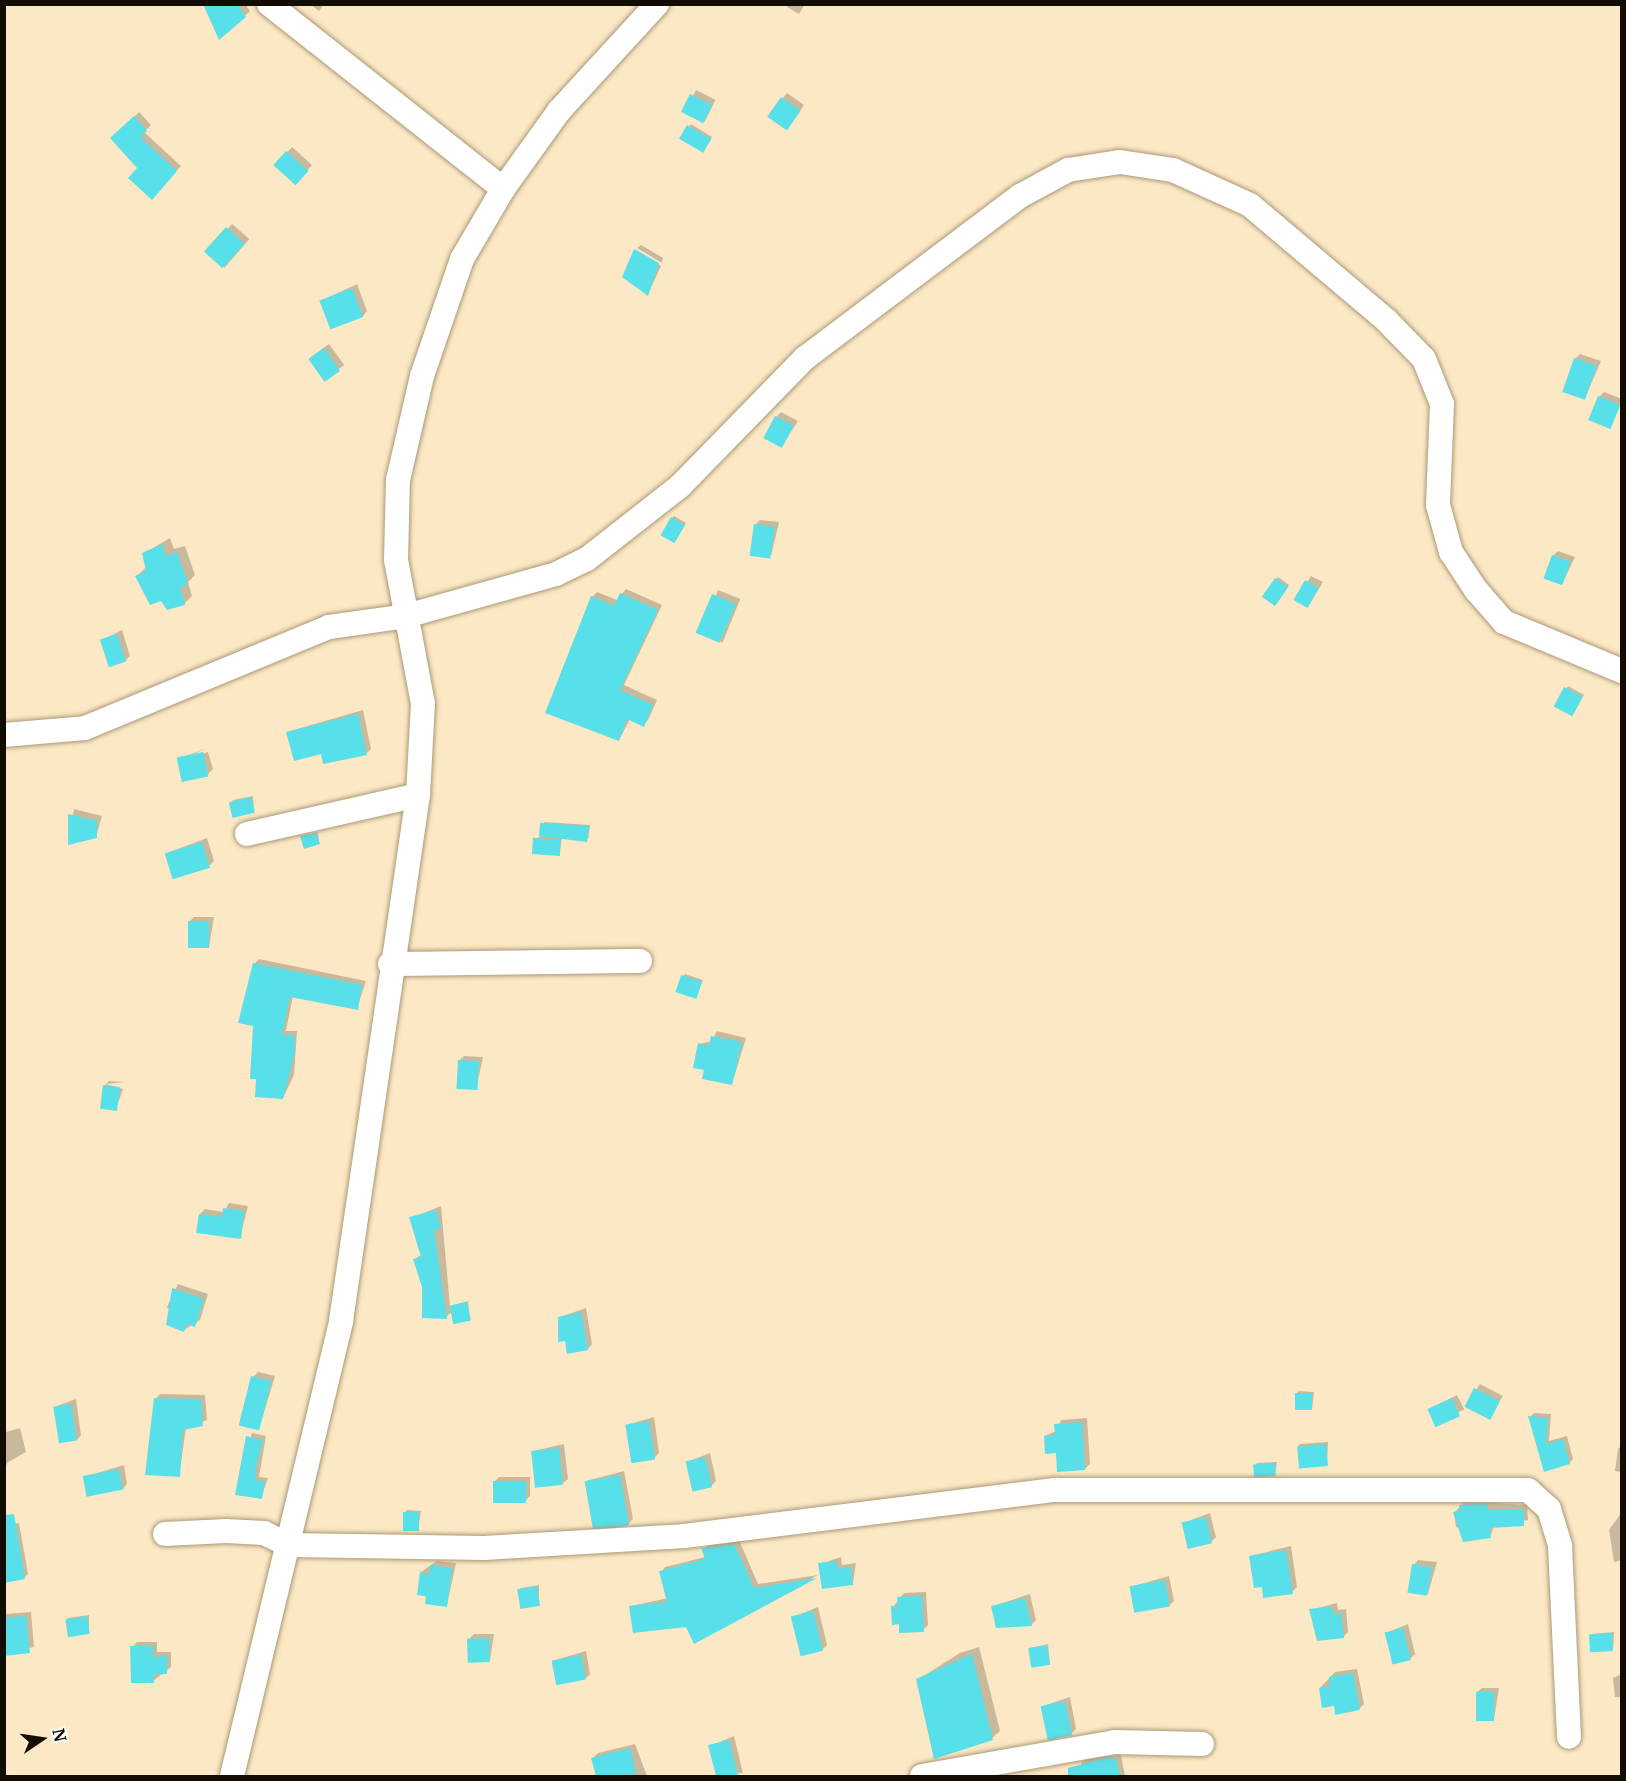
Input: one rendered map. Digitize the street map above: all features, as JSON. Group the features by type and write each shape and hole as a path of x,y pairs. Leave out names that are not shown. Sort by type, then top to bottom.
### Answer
{"street":[{"path":"269,4 503,189"},
{"path":"232,1776 264,1629 290,1545 341,1321 390,964 418,795 423,704 396,560 398,480 416,399 440,314 462,259 503,189 560,111 657,4"},
{"path":"4,735 85,728 329,627 406,616 556,574 587,559 680,486 805,358 1020,196 1068,170 1120,162 1173,170 1250,205 1401,336 1424,359 1442,404 1438,505 1451,552 1504,622 1622,670"},
{"path":"248,834 418,795"},
{"path":"390,964 640,961"},
{"path":"165,1534 264,1533 290,1545 484,1548 684,1536 1055,1490 1528,1490 1549,1509 1560,1546 1569,1737"},
{"path":"921,1776 1115,1742 1202,1744"}],"building":[{"path":"203,4 237,4 246,17 219,40"},
{"path":"690,94 712,105 703,123 681,112"},
{"path":"781,97 801,111 787,130 767,117"},
{"path":"134,116 147,131 140,137 177,171 152,200 128,178 137,168 110,138"},
{"path":"687,125 711,139 703,153 679,139"},
{"path":"286,151 308,171 296,185 273,165"},
{"path":"226,227 245,244 222,268 204,252"},
{"path":"634,249 659,263 648,296 622,277"},
{"path":"352,288 363,317 330,329 319,301"},
{"path":"324,348 340,371 324,382 308,359"},
{"path":"1574,358 1597,366 1585,400 1562,392"},
{"path":"1598,396 1620,405 1611,429 1588,420"},
{"path":"775,416 794,426 782,448 763,438"},
{"path":"671,517 685,525 674,543 660,535"},
{"path":"754,524 775,527 770,559 750,556"},
{"path":"162,544 166,556 177,552 188,584 180,587 185,605 167,610 161,601 150,605 135,576 146,571 142,553"},
{"path":"1552,555 1571,562 1562,585 1543,578"},
{"path":"1275,578 1288,587 1275,606 1262,597"},
{"path":"1305,580 1319,588 1307,608 1294,600"},
{"path":"620,593 658,610 620,690 653,705 644,727 627,719 619,741 545,713 591,596 614,606"},
{"path":"712,594 736,604 720,643 696,633"},
{"path":"117,634 126,662 109,667 100,640"},
{"path":"1564,687 1583,697 1572,716 1554,706"},
{"path":"358,714 367,755 323,764 321,754 294,761 286,732"},
{"path":"203,752 208,776 182,782 177,758"},
{"path":"251,797 255,813 233,818 229,803"},
{"path":"68,814 97,821 97,838 68,845"},
{"path":"540,823 589,826 587,842 539,836"},
{"path":"316,833 320,844 304,849 300,836"},
{"path":"533,838 561,840 560,856 532,854"},
{"path":"202,842 210,868 173,879 165,853"},
{"path":"188,921 209,921 209,948 188,948"},
{"path":"253,963 362,985 358,1010 290,997 282,1035 294,1035 295,1052 283,1099 255,1097 256,1079 250,1079 253,1026 238,1023"},
{"path":"681,975 702,982 696,999 675,992"},
{"path":"711,1036 742,1042 732,1085 702,1079 704,1070 693,1068 698,1043 709,1046"},
{"path":"458,1060 479,1061 477,1090 456,1089"},
{"path":"103,1085 120,1087 117,1111 100,1109"},
{"path":"223,1208 244,1211 241,1239 196,1233 199,1214 222,1217"},
{"path":"436,1210 441,1228 434,1230 447,1319 422,1318 422,1287 413,1259 421,1257 409,1217"},
{"path":"172,1288 204,1299 195,1327 187,1324 184,1332 166,1325"},
{"path":"467,1302 471,1321 453,1324 449,1306"},
{"path":"581,1312 588,1350 567,1354 565,1341 558,1342 558,1317"},
{"path":"251,1376 271,1381 259,1431 239,1425"},
{"path":"1474,1388 1500,1401 1490,1420 1464,1407"},
{"path":"1295,1393 1312,1393 1312,1410 1295,1410"},
{"path":"154,1398 201,1399 203,1426 183,1430 180,1477 145,1475"},
{"path":"1452,1398 1460,1416 1435,1427 1427,1409"},
{"path":"71,1404 77,1441 59,1443 53,1407"},
{"path":"1528,1416 1548,1418 1546,1444 1563,1439 1570,1464 1544,1472"},
{"path":"649,1421 655,1460 631,1463 625,1425"},
{"path":"1082,1422 1085,1470 1057,1472 1056,1453 1045,1454 1044,1436 1055,1435 1054,1424"},
{"path":"246,1436 263,1440 255,1471 256,1480 265,1482 262,1499 235,1495"},
{"path":"1326,1444 1328,1466 1299,1468 1297,1447"},
{"path":"559,1448 563,1485 535,1488 531,1451"},
{"path":"705,1457 712,1487 692,1492 686,1461"},
{"path":"1275,1463 1276,1476 1254,1478 1253,1465"},
{"path":"119,1469 123,1490 87,1497 83,1476"},
{"path":"620,1475 629,1525 593,1531 585,1481"},
{"path":"493,1481 526,1481 526,1503 493,1503"},
{"path":"1487,1504 1488,1510 1524,1509 1524,1526 1490,1528 1491,1538 1463,1542 1453,1512 1460,1511 1459,1505"},
{"path":"403,1512 419,1512 419,1531 403,1531"},
{"path":"14,1514 25,1579 4,1583 4,1515"},
{"path":"1206,1517 1212,1543 1188,1549 1182,1523"},
{"path":"734,1544 754,1588 817,1578 694,1644 686,1627 633,1633 629,1606 667,1602 659,1571 705,1559 701,1548"},
{"path":"1286,1550 1293,1594 1263,1598 1262,1587 1254,1588 1249,1556"},
{"path":"837,1561 838,1569 851,1567 853,1585 822,1589 818,1563"},
{"path":"1412,1564 1432,1567 1427,1596 1407,1593"},
{"path":"430,1565 452,1568 447,1607 425,1604 426,1596 417,1595 420,1572 429,1575"},
{"path":"1165,1580 1170,1607 1134,1613 1130,1586"},
{"path":"537,1586 540,1606 520,1609 517,1589"},
{"path":"922,1596 924,1632 899,1633 899,1624 892,1625 891,1606 898,1606 897,1597"},
{"path":"1025,1598 1032,1626 996,1628 991,1606"},
{"path":"1332,1607 1333,1614 1341,1613 1344,1638 1317,1641 1309,1609"},
{"path":"813,1611 823,1651 801,1656 791,1617"},
{"path":"26,1616 30,1653 4,1656 4,1618"},
{"path":"87,1616 90,1634 68,1637 65,1619"},
{"path":"1403,1628 1411,1660 1393,1665 1385,1633"},
{"path":"1612,1633 1613,1651 1590,1652 1589,1634"},
{"path":"489,1638 490,1662 468,1663 467,1639"},
{"path":"1047,1645 1050,1665 1031,1668 1028,1648"},
{"path":"130,1646 153,1646 153,1657 167,1656 167,1674 154,1674 154,1683 131,1683"},
{"path":"972,1654 993,1740 934,1759 916,1679"},
{"path":"581,1655 586,1680 556,1685 552,1661"},
{"path":"1353,1673 1360,1710 1335,1715 1334,1706 1322,1708 1319,1688 1330,1686 1329,1677"},
{"path":"1476,1692 1494,1692 1494,1721 1476,1721"},
{"path":"1065,1701 1072,1735 1048,1740 1041,1706"},
{"path":"729,1740 738,1776 716,1776 708,1745"},
{"path":"630,1748 636,1774 596,1776 591,1758"},
{"path":"1109,1757 1116,1759 1120,1776 1068,1776 1068,1768"}]}
